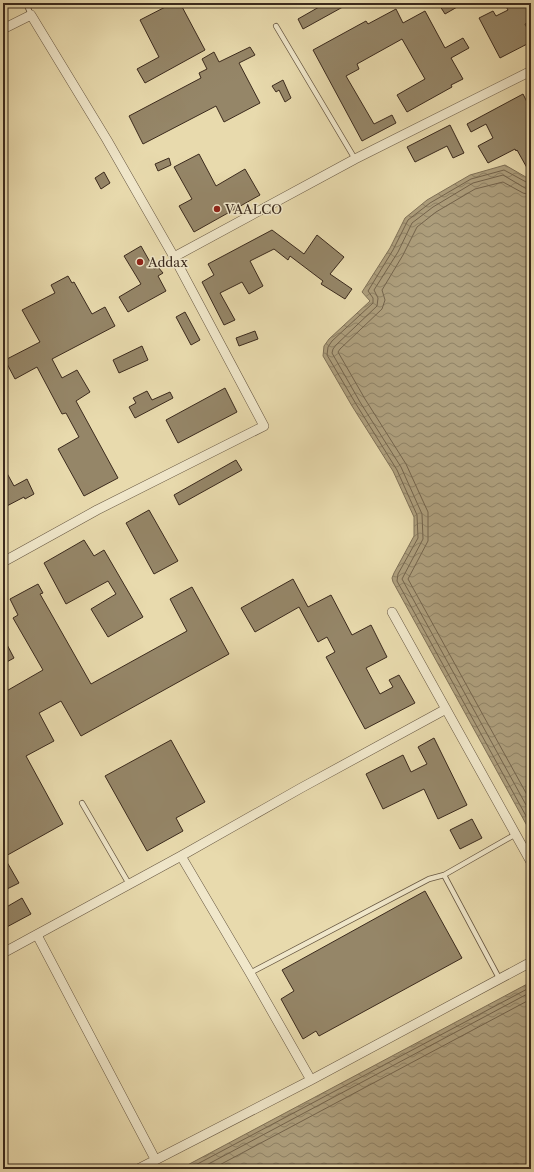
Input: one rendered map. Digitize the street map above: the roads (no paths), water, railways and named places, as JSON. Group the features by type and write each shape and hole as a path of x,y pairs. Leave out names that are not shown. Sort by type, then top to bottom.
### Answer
{"street":[{"path":"3,29 31,15 107,140 174,257 264,426 97,510 3,562"},
{"path":"174,257 355,158 531,71"},
{"path":"392,612 531,862"},
{"path":"3,953 446,709"},
{"path":"181,856 311,1080"},
{"path":"37,935 156,1159"},
{"path":"138,1169 311,1080 531,962"}],"lane":[{"path":"26,3 31,15"},
{"path":"276,26 355,158"},
{"path":"82,803 129,884"},
{"path":"250,973 429,879 444,875 516,834"},
{"path":"444,875 499,978"}],"water":[{"path":"505,165 531,180 531,833 393,582 392,578 394,573 414,536 414,517 393,471 352,406 323,356 324,346 329,339 370,301 362,292 390,248 405,218 427,200 470,175"},
{"path":"531,982 531,1169 180,1169"}],"place":[{"name":"VAALCO","path":"217,209"},
{"name":"Addax","path":"140,262"}]}
